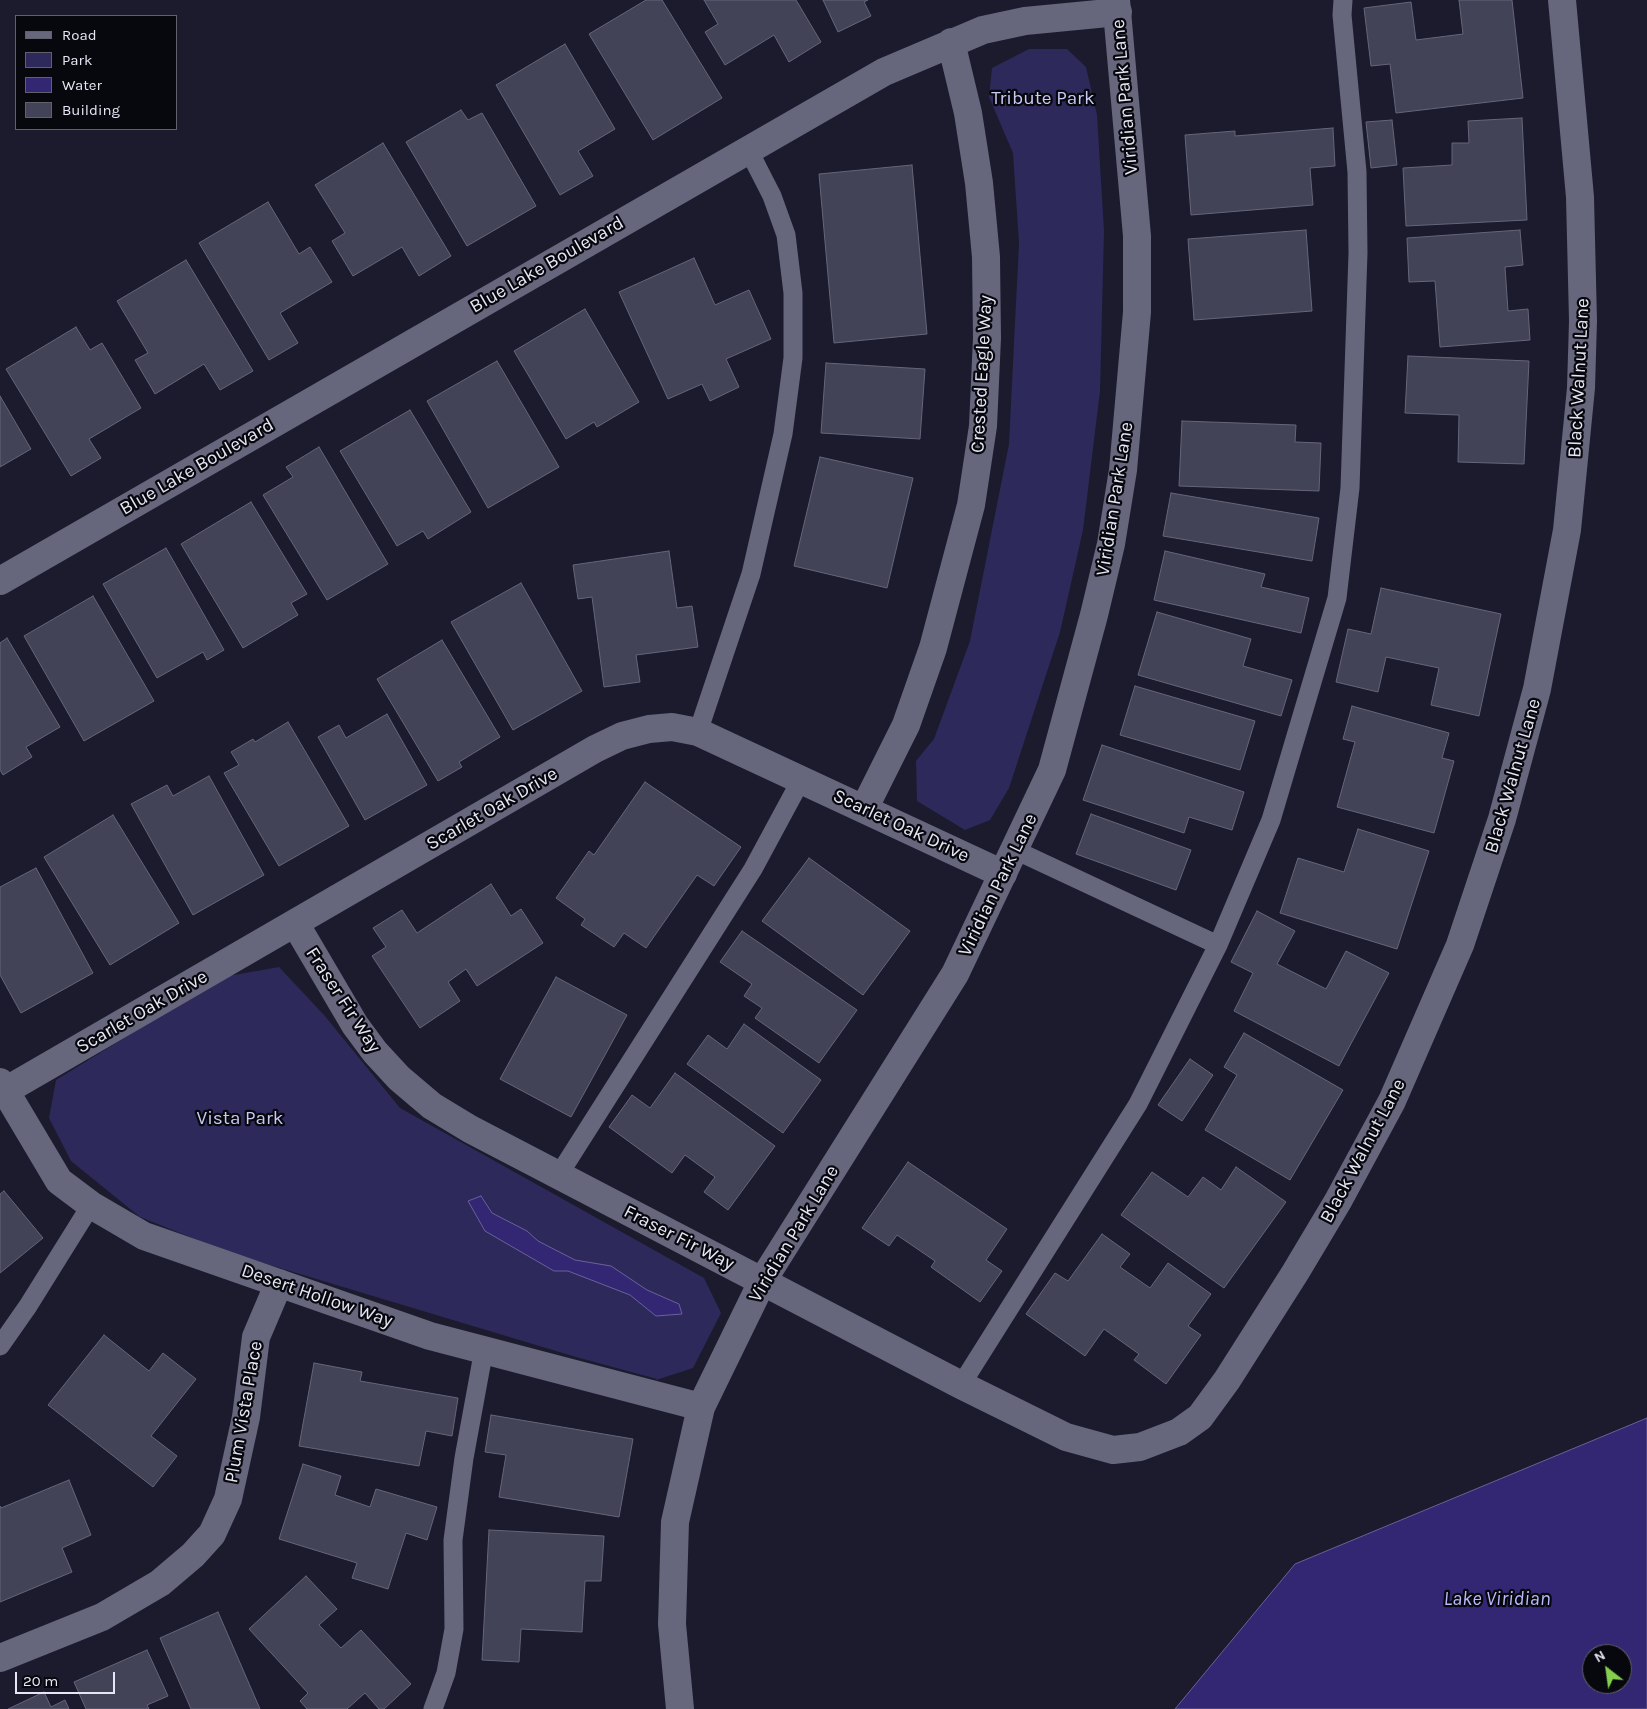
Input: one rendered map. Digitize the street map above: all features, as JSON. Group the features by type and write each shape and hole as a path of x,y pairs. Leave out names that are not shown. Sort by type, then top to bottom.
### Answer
{"street":[{"name":"Black Walnut Lane","path":"1140,1447 1179,1432 1200,1417 1232,1372 1338,1201 1392,1101 1437,1002 1460,945 1502,819 1537,689 1554,608 1567,530 1581,388 1583,321 1580,206 1562,0"},
{"name":"Blue Lake Boulevard","path":"0,581 884,72 983,30 1117,6"},
{"name":"Viridian Park Lane","path":"680,1709 672,1624 675,1522 701,1407 762,1280 955,974 1052,770 1096,606 1111,544 1124,470 1137,312 1137,236 1117,6"},
{"name":"Crested Eagle Way","path":"864,809 906,725 933,648 971,506 984,426 987,338 986,257 968,112 951,42"},
{"name":"Scarlet Oak Drive","path":"3,1087 295,923 595,749 622,736 649,729 672,727 698,732 1003,874"},
{"name":"Fraser Fir Way","path":"295,923 354,1025 398,1078 432,1106 470,1129 558,1176 762,1280 961,1385 1066,1437 1113,1450 1140,1447"},
{"name":"Desert Hollow Way","path":"3,1087 59,1181 91,1205 144,1236 430,1336 701,1407"},
{"name":"Plum Vista Place","path":"0,1658 102,1617 152,1588 193,1555 212,1534 228,1499 238,1454 246,1417 256,1336 279,1283"}],"lane":[{"path":"961,1385 1138,1104 1218,945 1271,820 1337,598 1350,488 1358,253 1357,172 1342,15 1343,0"},
{"path":"698,732 751,574 783,434 793,358 792,293 786,235 772,196 748,149"},
{"path":"558,1176 753,869 801,780"},
{"path":"1015,850 1218,945"},
{"path":"0,1346 28,1306 91,1205"},
{"path":"434,1709 446,1673 454,1629 453,1540 464,1458 484,1349"}],"green space":[{"name":"Tribute Park","path":"1029,49 1067,49 1086,67 1097,115 1104,231 1100,391 1083,530 1060,632 1009,788 990,820 965,830 917,801 916,761 934,739 970,641 1009,444 1019,243 1013,153 989,97 992,68"},
{"name":"Vista Park","path":"279,967 324,1015 400,1108 704,1278 721,1313 693,1368 653,1381 657,1379 576,1357 230,1253 140,1217 71,1161 49,1118 56,1080 223,977"}],"water":[{"path":"481,1196 492,1213 527,1231 538,1241 575,1260 611,1266 647,1290 679,1304 682,1314 656,1316 630,1295 568,1271 554,1271 485,1231 468,1201"},
{"name":"Lake Viridian","path":"1647,1418 1647,1709 1175,1709 1295,1564"}],"building":[{"path":"646,0 662,0 722,98 653,140 589,34"},
{"path":"704,0 796,0 821,42 789,62 774,35 725,65 705,32 718,24"},
{"path":"823,0 868,0 864,2 871,16 838,32"},
{"path":"1459,0 1512,0 1523,98 1396,113 1390,64 1371,66 1364,8 1411,2 1416,40 1463,34"},
{"path":"565,44 615,129 578,151 593,176 560,195 496,85"},
{"path":"461,110 468,120 482,113 536,206 467,246 406,142"},
{"path":"1522,118 1527,220 1406,226 1403,168 1452,165 1452,143 1469,143 1468,121"},
{"path":"1392,120 1397,165 1371,168 1366,122"},
{"path":"1333,128 1335,166 1310,168 1313,205 1191,215 1185,135 1235,131 1235,136"},
{"path":"383,143 451,256 419,276 402,247 353,276 332,241 345,233 315,185"},
{"path":"912,165 927,334 834,343 819,174"},
{"path":"268,202 299,254 310,247 332,282 280,313 298,343 269,360 199,243"},
{"path":"1306,230 1312,311 1194,320 1188,239"},
{"path":"1520,230 1523,265 1505,267 1508,311 1528,309 1530,340 1440,347 1435,281 1409,282 1407,238"},
{"path":"694,258 715,305 749,290 771,339 726,359 739,387 710,401 702,384 668,399 619,292"},
{"path":"186,260 253,371 220,390 204,364 155,394 135,360 148,353 117,301"},
{"path":"585,309 639,402 597,427 594,422 566,439 514,351"},
{"path":"76,327 90,350 102,343 141,408 89,439 101,458 71,476 6,369"},
{"path":"1408,356 1529,361 1524,464 1458,462 1459,415 1405,413"},
{"path":"497,361 559,467 488,508 427,401"},
{"path":"826,363 925,369 920,439 821,433"},
{"path":"0,396 31,449 0,467"},
{"path":"410,410 471,512 428,539 423,531 397,546 340,451"},
{"path":"1182,421 1296,425 1295,442 1321,443 1319,491 1179,486"},
{"path":"319,447 388,564 327,600 263,495 293,477 286,467"},
{"path":"820,457 913,478 887,588 794,566"},
{"path":"1171,493 1319,518 1312,561 1163,536"},
{"path":"251,502 307,594 291,603 298,615 243,648 181,544"},
{"path":"166,548 224,650 207,660 203,652 157,678 103,584"},
{"path":"669,551 677,608 692,606 698,647 636,655 640,682 604,687 592,597 578,599 573,565"},
{"path":"1165,551 1265,574 1261,587 1309,598 1301,633 1154,600"},
{"path":"521,583 582,691 513,730 451,622"},
{"path":"1381,588 1501,614 1479,716 1431,705 1439,668 1386,657 1378,692 1336,682 1348,629 1371,634"},
{"path":"93,596 154,701 84,741 24,636"},
{"path":"1157,612 1251,639 1243,666 1292,680 1281,716 1138,675"},
{"path":"7,638 60,727 26,747 32,757 3,775 0,770 0,643"},
{"path":"442,640 500,737 459,762 462,767 438,781 377,679"},
{"path":"1135,686 1255,721 1240,770 1120,735"},
{"path":"1352,706 1449,733 1442,758 1454,761 1434,833 1337,807 1355,742 1343,739"},
{"path":"387,714 427,785 365,820 318,737 339,725 346,738"},
{"path":"288,722 349,826 279,866 224,773 239,765 231,752 253,739 255,742"},
{"path":"1102,745 1244,792 1232,830 1189,817 1184,833 1083,800"},
{"path":"209,776 264,875 193,915 131,804 167,785 173,796"},
{"path":"645,782 741,847 714,886 697,875 646,948 624,933 614,947 581,925 585,919 556,898 589,851 594,855"},
{"path":"1091,814 1191,850 1176,890 1076,854"},
{"path":"113,815 179,923 110,965 44,857"},
{"path":"1358,829 1429,851 1397,949 1280,913 1298,858 1344,872"},
{"path":"809,858 910,931 863,995 762,921"},
{"path":"36,868 93,973 21,1013 0,975 0,887"},
{"path":"491,884 511,916 521,909 543,943 477,986 466,969 448,982 460,1001 420,1028 372,956 386,947 373,928 402,910 417,933"},
{"path":"1257,911 1295,931 1277,964 1326,989 1346,951 1389,973 1339,1066 1234,1011 1253,973 1231,962"},
{"path":"742,931 857,1010 819,1063 755,1018 762,1008 744,996 752,984 720,962"},
{"path":"556,977 627,1015 571,1117 500,1079"},
{"path":"744,1024 821,1080 783,1133 687,1064 708,1035 727,1049"},
{"path":"1244,1033 1343,1090 1290,1180 1205,1130 1237,1075 1224,1067"},
{"path":"1190,1059 1213,1075 1182,1121 1158,1105"},
{"path":"675,1073 775,1146 728,1210 704,1192 715,1177 685,1155 672,1173 609,1127 632,1095 650,1108"},
{"path":"908,1162 1007,1229 986,1260 1002,1271 980,1302 931,1267 935,1261 897,1235 889,1246 862,1228"},
{"path":"1236,1167 1286,1202 1224,1288 1121,1215 1152,1172 1188,1197 1203,1177 1221,1190"},
{"path":"4,1191 43,1238 0,1273 0,1194"},
{"path":"1102,1234 1130,1254 1120,1267 1150,1288 1168,1263 1211,1294 1188,1326 1201,1335 1166,1384 1134,1360 1139,1354 1104,1329 1085,1356 1026,1314 1055,1273 1068,1281"},
{"path":"104,1335 149,1371 163,1353 196,1379 151,1436 177,1456 153,1487 48,1405"},
{"path":"314,1363 362,1372 360,1381 458,1398 452,1436 426,1431 419,1466 299,1446"},
{"path":"491,1415 633,1439 619,1517 499,1497 506,1455 485,1452"},
{"path":"303,1464 341,1476 335,1495 370,1507 376,1489 437,1507 427,1540 406,1533 388,1589 352,1578 357,1563 279,1539"},
{"path":"69,1480 91,1535 62,1548 72,1572 0,1602 0,1506 1,1508"},
{"path":"489,1530 604,1536 601,1581 585,1581 582,1632 521,1629 519,1662 482,1660"},
{"path":"306,1576 337,1609 319,1625 341,1648 361,1630 411,1684 384,1709 379,1709 365,1693 347,1709 307,1709 300,1701 308,1693 249,1629"},
{"path":"218,1612 260,1709 191,1709 160,1638"},
{"path":"147,1650 168,1696 147,1705 149,1709 86,1709 74,1682"},
{"path":"44,1692 51,1707 65,1700 69,1709 8,1709"}]}
